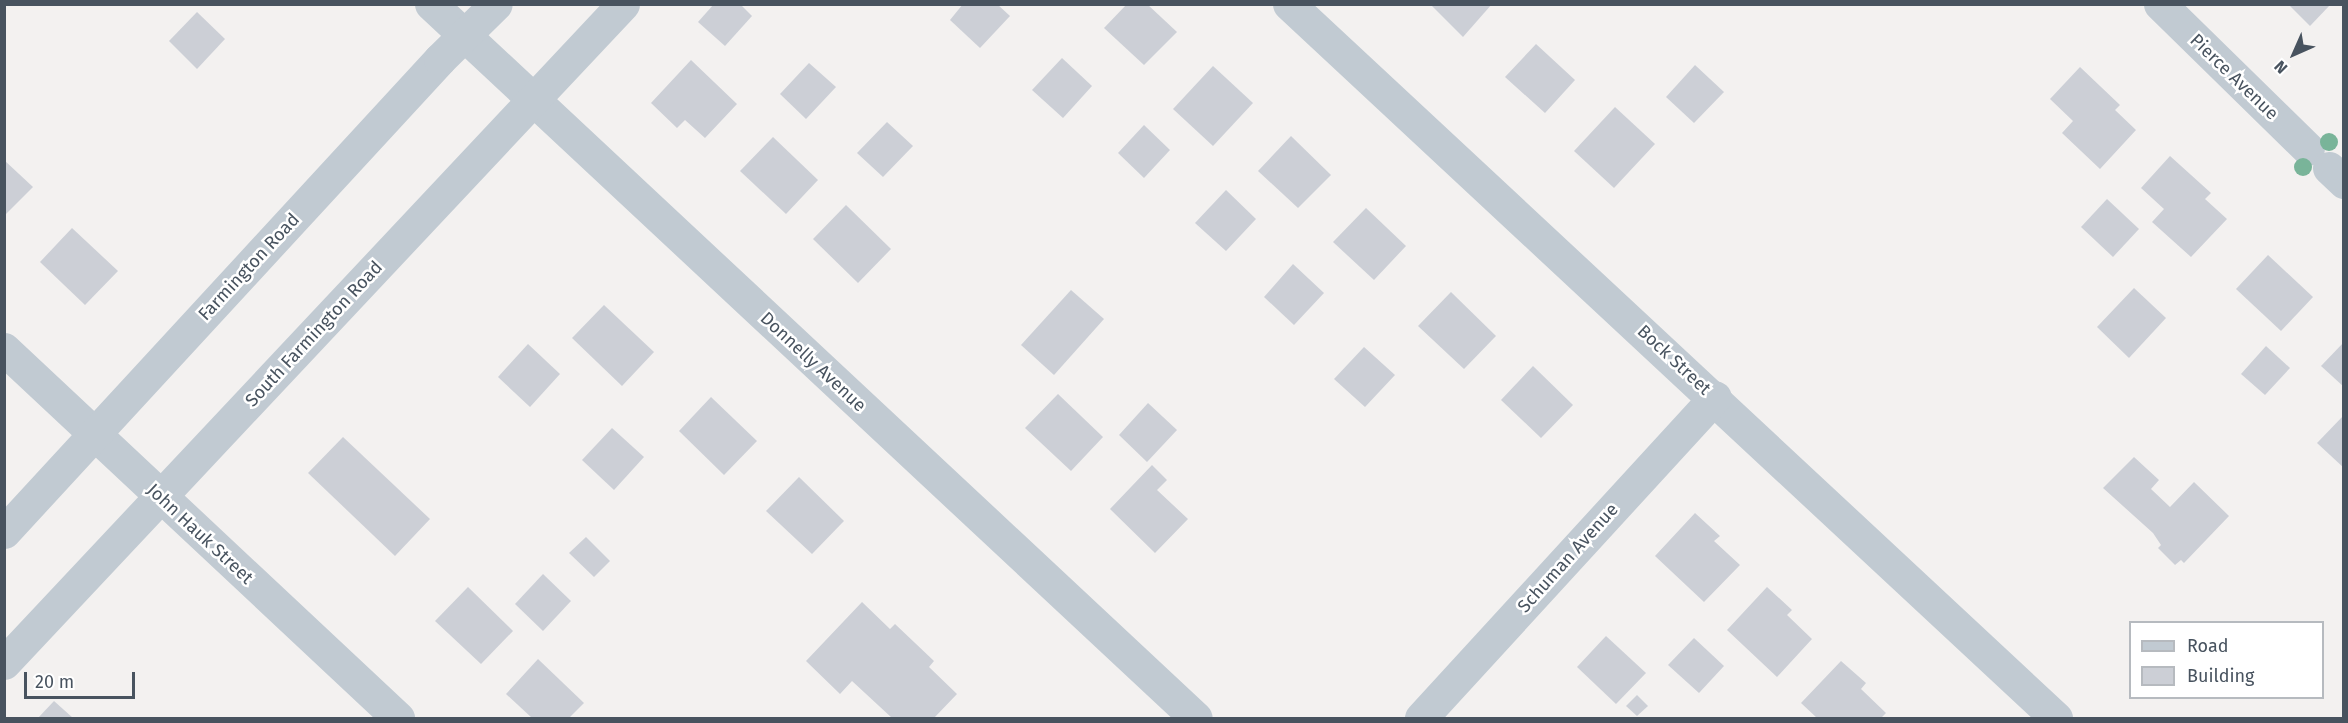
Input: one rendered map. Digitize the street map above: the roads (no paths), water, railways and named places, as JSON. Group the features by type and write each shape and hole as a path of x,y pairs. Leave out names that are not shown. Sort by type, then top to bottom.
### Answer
{"street":[{"name":"Donnelly Avenue","path":"431,4 1196,718"},
{"name":"Farmington Road","path":"4,531 440,59 466,38 496,4"},
{"name":"South Farmington Road","path":"4,663 623,4"},
{"name":"Bock Street","path":"1289,4 1715,397 2056,718"},
{"name":"Pierce Avenue","path":"2160,4 2327,166"},
{"name":"John Hauk Street","path":"4,349 398,718"},
{"name":"Schuman Avenue","path":"1421,718 1715,397"}]}
